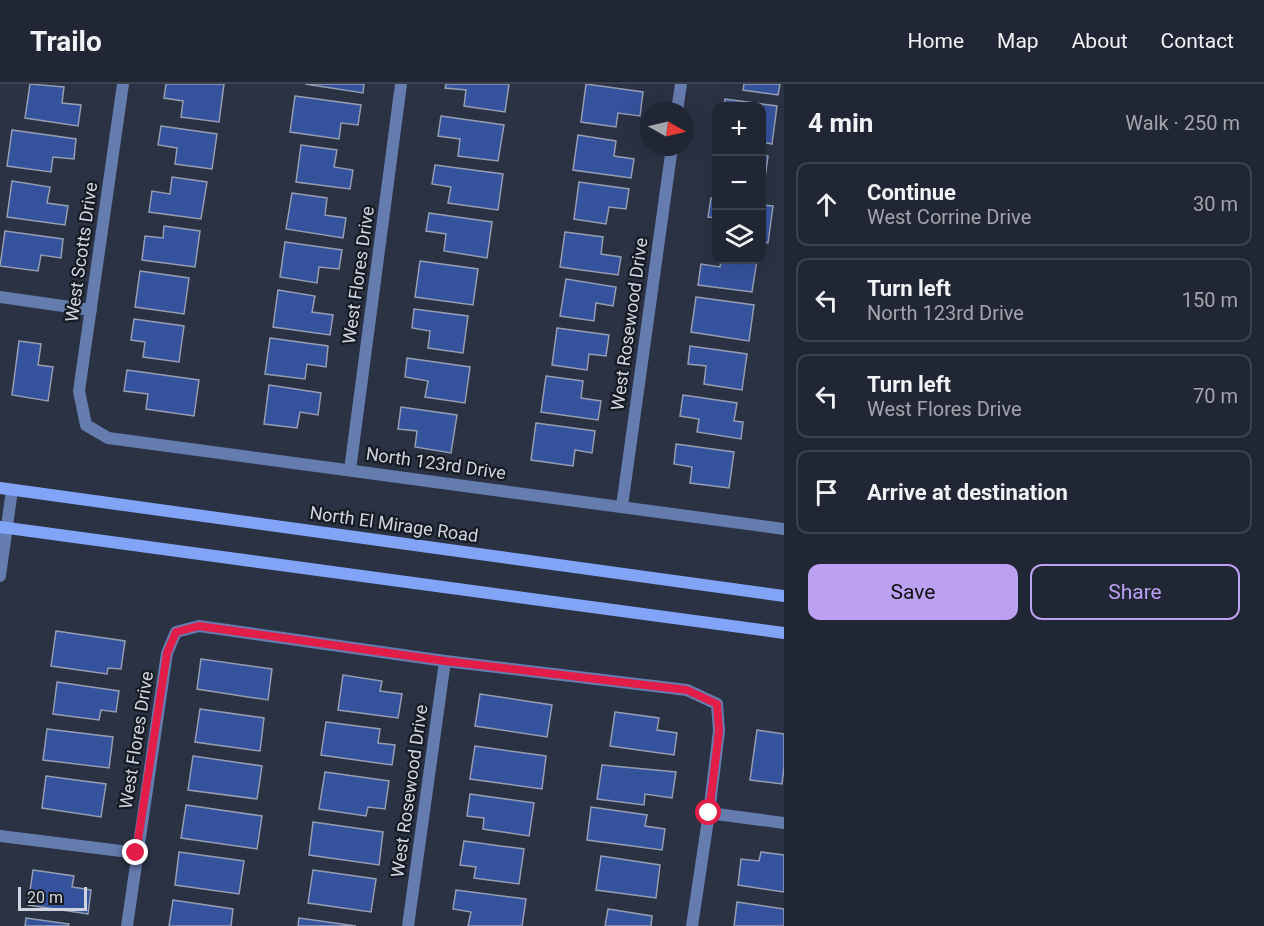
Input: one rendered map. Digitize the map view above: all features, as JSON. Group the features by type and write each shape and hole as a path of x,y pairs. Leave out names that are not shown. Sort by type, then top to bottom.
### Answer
{"main road":[{"name":"North El Mirage Road","path":"6,489 784,596"},
{"path":"3,527 784,633"}],"street":[{"name":"West Scotts Drive","path":"86,425 79,392 123,84"},
{"name":"West Flores Drive","path":"350,470 401,84"},
{"path":"678,102 681,84"},
{"name":"West Rosewood Drive","path":"622,506 671,156"},
{"path":"0,297 91,310"},
{"name":"North 123rd Drive","path":"86,425 108,438 784,529"},
{"path":"0,576 6,489"},
{"name":"West Flores Drive","path":"127,926 167,653 176,632 199,626 445,661"},
{"path":"445,661 687,690 717,704 719,731 692,926"},
{"name":"West Rosewood Drive","path":"408,926 445,661"},
{"path":"709,813 784,824"},
{"path":"0,836 136,853"}],"building":[{"path":"30,84 64,87 62,103 81,105 78,126 25,118"},
{"path":"166,84 224,84 219,122 181,117 183,101 164,98"},
{"path":"305,84 364,84 363,93"},
{"path":"446,84 509,84 505,112 464,106 466,90 445,88"},
{"path":"586,84 643,92 640,116 618,113 616,127 581,122"},
{"path":"744,84 780,84 778,95 743,90"},
{"path":"295,96 361,105 358,125 341,123 339,139 290,132"},
{"path":"725,99 747,102 725,102"},
{"path":"766,105 777,106 772,144 766,143"},
{"path":"441,116 504,125 498,161 458,156 460,139 438,136"},
{"path":"161,126 217,134 212,169 175,164 177,148 158,145"},
{"path":"12,130 76,139 74,159 53,157 51,172 7,166"},
{"path":"578,135 616,141 614,156 634,159 631,178 573,170"},
{"path":"301,145 337,150 334,167 353,170 350,189 296,182"},
{"path":"435,165 503,174 498,210 448,203 451,187 432,184"},
{"path":"172,177 207,182 201,219 149,212 152,191 170,194"},
{"path":"12,181 50,187 47,203 68,206 65,225 7,217"},
{"path":"579,182 629,189 626,209 609,207 606,224 574,219"},
{"path":"292,193 327,198 325,215 346,218 343,238 286,229"},
{"path":"711,198 712,198 712,218 708,217"},
{"path":"766,205 773,206 768,243 766,243"},
{"path":"429,213 492,222 487,258 444,251 446,234 426,231"},
{"path":"164,226 200,231 195,267 142,260 145,236 163,238"},
{"path":"5,231 63,239 61,258 41,255 38,271 0,266"},
{"path":"565,232 603,237 601,254 621,257 618,275 560,267"},
{"path":"285,242 342,250 339,269 319,267 317,283 280,277"},
{"path":"420,261 478,269 473,305 415,297"},
{"path":"701,264 720,267 720,264 756,264 752,292 698,285"},
{"path":"140,271 189,278 184,314 135,307"},
{"path":"566,279 616,287 613,306 596,303 594,321 560,316"},
{"path":"278,290 315,296 312,312 333,315 330,335 273,327"},
{"path":"696,297 754,305 749,341 691,332"},
{"path":"414,309 468,316 463,353 428,348 430,331 412,328"},
{"path":"134,319 184,326 179,362 143,357 145,342 131,340"},
{"path":"557,328 609,335 606,356 589,354 587,370 552,365"},
{"path":"270,338 328,346 326,367 307,364 305,379 265,374"},
{"path":"19,341 41,344 38,365 53,367 48,401 12,395"},
{"path":"690,346 747,354 742,390 704,384 706,366 688,364"},
{"path":"407,358 470,367 465,403 425,397 428,381 405,377"},
{"path":"127,370 199,380 194,416 146,409 148,394 124,391"},
{"path":"546,376 583,381 581,398 601,401 598,420 541,412"},
{"path":"269,385 321,393 318,415 300,412 297,428 264,424"},
{"path":"683,395 737,403 734,421 743,422 741,439 697,432 699,419 680,416"},
{"path":"401,407 457,415 451,453 415,447 417,431 398,429"},
{"path":"536,423 595,431 592,453 575,450 573,466 531,460"},
{"path":"676,444 734,452 729,488 690,483 692,467 674,464"},
{"path":"56,631 125,641 121,669 108,668 107,674 51,666"},
{"path":"201,659 272,669 268,700 197,689"},
{"path":"343,675 382,681 380,691 402,694 398,718 338,710"},
{"path":"57,682 119,691 116,712 101,710 99,720 53,714"},
{"path":"480,694 552,705 547,737 475,726"},
{"path":"200,709 264,718 260,751 195,742"},
{"path":"615,712 659,718 657,730 677,733 674,755 610,746"},
{"path":"326,722 380,729 378,743 395,745 392,765 321,755"},
{"path":"47,729 113,737 109,768 43,760"},
{"path":"757,730 784,734 782,784 750,780"},
{"path":"475,746 546,756 542,789 470,779"},
{"path":"193,756 262,766 257,799 188,790"},
{"path":"602,765 676,772 672,798 645,794 644,805 597,799"},
{"path":"325,772 389,781 385,809 368,807 366,816 319,809"},
{"path":"46,776 106,784 101,817 42,808"},
{"path":"470,794 534,803 529,836 483,829 484,818 467,816"},
{"path":"186,805 262,816 257,849 181,838"},
{"path":"591,807 647,815 645,826 665,829 662,850 587,840"},
{"path":"313,822 383,832 379,865 309,855"},
{"path":"464,841 524,849 519,884 474,878 476,867 460,865"},
{"path":"179,852 244,861 239,894 175,885"},
{"path":"761,852 784,855 784,892 738,885 741,859 759,861"},
{"path":"601,856 660,865 656,898 596,890"},
{"path":"33,870 74,876 72,887 91,890 88,914 28,905"},
{"path":"313,870 376,879 371,912 308,903"},
{"path":"456,890 526,899 522,926 468,926 471,912 453,909"},
{"path":"173,900 233,909 231,926 169,926"},
{"path":"737,902 784,909 784,926 734,926"},
{"path":"608,909 652,916 651,926 605,926"},
{"path":"26,918 69,924 68,926 25,926"},
{"path":"299,918 356,926 298,926"}],"route":[{"path":"136,853 167,653 176,632 199,626 445,661 687,690 717,704 719,731 709,813"}]}
